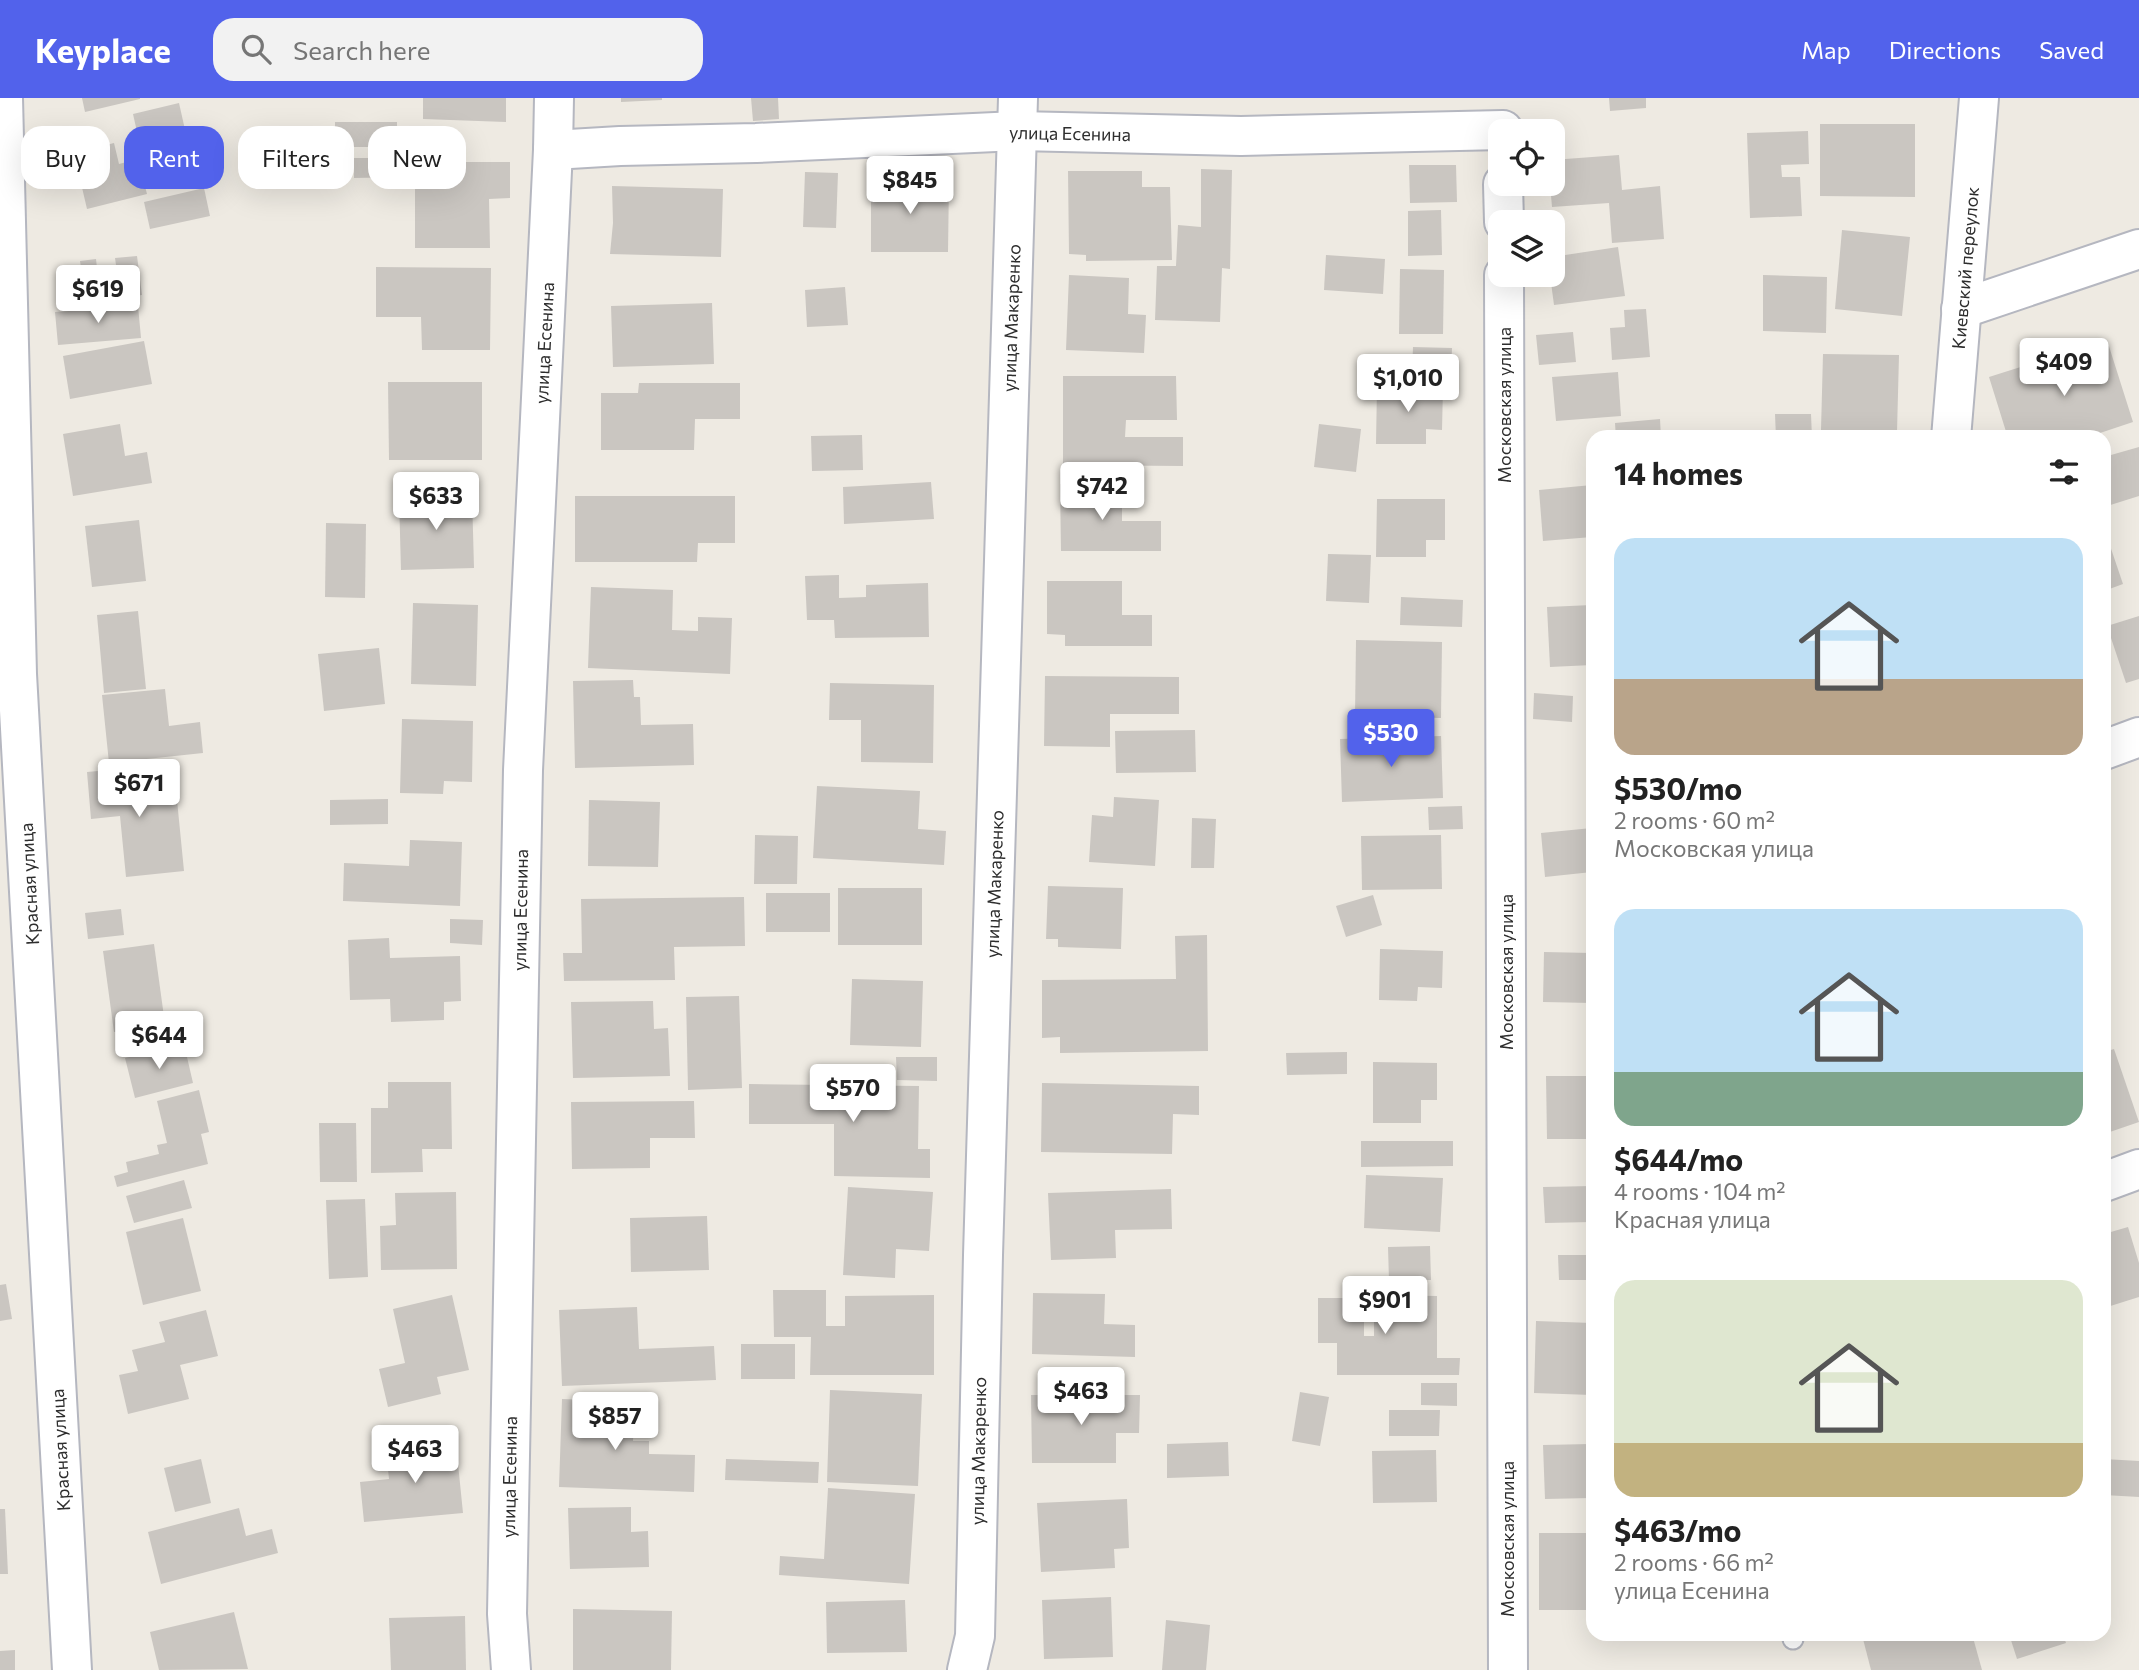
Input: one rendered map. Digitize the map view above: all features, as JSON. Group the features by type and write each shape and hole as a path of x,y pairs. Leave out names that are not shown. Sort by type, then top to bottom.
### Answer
{"street":[{"name":"Красная улица","path":"3,98 17,674 72,1670"},
{"name":"улица Есенина","path":"511,1670 507,1601 523,770 554,98"},
{"path":"1503,98 1503,119"},
{"name":"Киевский переулок","path":"1952,430 1979,98"},
{"name":"улица Есенина","path":"553,150 756,144 1018,114 1241,136 1488,131"},
{"name":"улица Макаренко","path":"967,1670 975,1636 983,1241 1018,114"},
{"path":"1961,309 2139,249"},
{"name":"Московская улица","path":"1504,287 1508,1670"},
{"path":"2111,747 2139,737"},
{"path":"2111,1179 2139,1169"}],"building":[{"path":"82,98 140,98 140,99 85,112"},
{"path":"423,98 506,98 506,122 423,119"},
{"path":"621,98 662,98 662,100 621,102"},
{"path":"751,98 778,98 779,119 753,121"},
{"path":"1609,98 1646,98 1646,108 1610,111"},
{"path":"179,103 184,126 136,126 133,114"},
{"path":"335,122 397,122 397,126 368,126 368,147 354,147 354,126 335,126"},
{"path":"1820,124 1915,124 1915,197 1820,196"},
{"path":"1808,131 1809,164 1781,165 1782,177 1800,177 1802,216 1750,218 1747,133"},
{"path":"114,143 119,164 124,163 124,189 146,189 147,194 87,209 82,189 110,189 110,144"},
{"path":"1619,155 1622,190 1660,186 1664,239 1612,243 1609,203 1552,207 1551,196 1565,196 1565,159"},
{"path":"354,158 368,158 368,178 354,178"},
{"path":"466,162 510,162 510,198 489,199 490,248 415,248 415,189 466,189"},
{"path":"1409,165 1456,165 1457,202 1410,203"},
{"path":"1201,169 1232,170 1230,269 1222,268 1220,322 1155,320 1157,266 1176,266 1178,225 1201,227"},
{"path":"1068,171 1142,171 1142,187 1170,187 1172,260 1086,261 1086,255 1069,254"},
{"path":"805,172 838,173 836,228 803,227"},
{"path":"871,181 949,181 948,252 871,252"},
{"path":"612,186 723,189 721,257 610,254"},
{"path":"204,189 210,216 150,229 144,202"},
{"path":"1441,210 1442,255 1408,256 1408,211"},
{"path":"1842,230 1910,237 1902,316 1835,309"},
{"path":"1618,247 1625,296 1554,305 1552,287 1565,287 1565,255"},
{"path":"1326,255 1385,259 1383,294 1324,290"},
{"path":"137,256 142,295 59,305 56,277 82,274 80,261 96,259 97,268 116,265 115,258"},
{"path":"376,267 491,268 490,350 422,350 421,317 376,317"},
{"path":"1400,269 1444,270 1443,334 1399,334"},
{"path":"1069,275 1129,278 1128,314 1146,315 1144,353 1066,350"},
{"path":"1763,275 1827,277 1826,333 1763,331"},
{"path":"845,287 848,325 807,327 805,290"},
{"path":"712,303 714,364 613,367 611,306"},
{"path":"138,306 141,338 58,345 55,312"},
{"path":"1646,309 1650,357 1612,360 1610,328 1625,327 1624,310"},
{"path":"1573,332 1576,362 1539,365 1536,335"},
{"path":"2107,340 2133,422 2109,430 2006,430 1989,377 2036,362 2043,383 2075,373 2068,352"},
{"path":"144,341 152,384 70,399 63,356"},
{"path":"1413,347 1452,348 1451,374 1412,373"},
{"path":"1823,354 1899,355 1897,430 1821,430"},
{"path":"1618,372 1621,416 1556,421 1552,377"},
{"path":"1063,376 1176,376 1177,420 1126,420 1125,437 1183,437 1183,466 1063,465"},
{"path":"388,382 482,382 482,460 389,460"},
{"path":"639,383 740,383 740,419 695,419 694,450 601,450 601,393 638,393"},
{"path":"1377,386 1443,387 1442,430 1426,429 1426,444 1376,444"},
{"path":"1775,414 1811,414 1812,430 1776,430"},
{"path":"1660,419 1661,430 1615,430 1615,423"},
{"path":"120,424 125,456 147,452 152,483 73,496 63,434"},
{"path":"1319,424 1361,429 1356,472 1314,467"},
{"path":"862,435 863,470 812,471 811,436"},
{"path":"2139,447 2139,496 2111,505 2111,455"},
{"path":"931,482 934,519 844,524 843,487"},
{"path":"1060,484 1122,484 1122,521 1161,521 1161,551 1061,551"},
{"path":"1586,486 1586,537 1543,541 1539,490"},
{"path":"472,495 474,568 401,570 399,497"},
{"path":"575,496 735,496 735,543 698,543 697,562 575,562"},
{"path":"1377,499 1445,499 1445,540 1426,540 1426,557 1376,557"},
{"path":"139,520 146,581 92,587 85,526"},
{"path":"326,523 366,524 365,598 325,597"},
{"path":"2111,549 2123,584 2111,588"},
{"path":"1328,554 1371,555 1369,603 1326,601"},
{"path":"839,575 839,598 866,597 866,585 928,583 929,637 835,638 834,620 807,620 805,576"},
{"path":"1047,581 1122,581 1122,615 1152,615 1152,646 1065,646 1065,635 1047,634"},
{"path":"591,587 673,590 672,630 698,631 698,617 732,618 730,674 588,668"},
{"path":"1401,597 1463,600 1462,627 1400,625"},
{"path":"413,603 478,605 476,686 411,684"},
{"path":"1586,605 1586,665 1550,667 1547,607"},
{"path":"138,611 146,689 104,693 97,615"},
{"path":"2139,616 2139,679 2126,683 2111,638 2111,625"},
{"path":"1356,640 1442,642 1441,718 1355,716"},
{"path":"379,648 385,704 324,711 318,654"},
{"path":"1045,676 1179,677 1179,714 1110,714 1110,747 1044,746"},
{"path":"633,680 634,697 640,697 641,725 693,724 694,765 575,768 573,681"},
{"path":"830,683 934,685 933,763 861,762 861,720 829,720"},
{"path":"165,689 169,726 200,722 203,753 109,763 102,695"},
{"path":"1534,693 1573,696 1572,722 1533,719"},
{"path":"402,719 473,721 472,782 444,781 443,794 400,793"},
{"path":"1195,730 1196,772 1116,773 1115,731"},
{"path":"1441,736 1443,798 1342,802 1340,739"},
{"path":"154,766 157,802 177,800 184,871 126,877 120,816 91,819 87,772"},
{"path":"817,786 920,791 918,829 946,831 944,865 813,858"},
{"path":"1114,797 1159,800 1155,866 1089,862 1092,815 1113,817"},
{"path":"388,799 388,824 330,825 330,800"},
{"path":"589,800 660,802 658,867 588,866"},
{"path":"1462,806 1463,829 1429,830 1428,807"},
{"path":"1192,818 1216,819 1214,868 1191,868"},
{"path":"1586,829 1586,873 1545,877 1541,833"},
{"path":"755,835 798,836 797,884 754,884"},
{"path":"1441,835 1442,889 1362,890 1361,836"},
{"path":"410,840 462,842 460,906 343,901 344,863 409,866"},
{"path":"1048,886 1123,888 1121,949 1058,947 1058,939 1046,939"},
{"path":"838,888 922,888 922,945 838,945"},
{"path":"766,893 830,893 830,932 766,932"},
{"path":"1373,895 1382,925 1346,937 1336,906"},
{"path":"744,897 745,946 674,947 675,980 564,981 563,953 582,953 581,899"},
{"path":"121,909 124,935 88,939 85,913"},
{"path":"450,919 483,920 482,945 450,943"},
{"path":"1207,935 1208,1051 1060,1053 1060,1037 1042,1038 1042,980 1176,979 1175,936"},
{"path":"389,938 390,958 460,956 461,1001 444,1002 444,1020 391,1022 390,999 350,1000 348,940"},
{"path":"154,944 165,1024 114,1032 103,951"},
{"path":"1380,949 1443,951 1442,988 1418,987 1417,1001 1379,1000"},
{"path":"1544,952 1586,953 1586,1003 1543,1002"},
{"path":"852,979 923,981 921,1047 850,1045"},
{"path":"739,996 742,1088 688,1090 686,997"},
{"path":"653,1001 654,1029 668,1028 670,1076 573,1078 571,1002"},
{"path":"184,1044 193,1083 135,1098 125,1058"},
{"path":"2114,1049 2139,1122 2111,1132 2111,1050"},
{"path":"1347,1052 1347,1074 1287,1075 1286,1053"},
{"path":"896,1057 937,1057 937,1081 897,1080"},
{"path":"1373,1062 1437,1063 1437,1100 1421,1100 1421,1123 1373,1123"},
{"path":"1546,1076 1586,1076 1586,1139 1547,1139"},
{"path":"388,1082 451,1082 452,1149 422,1149 423,1172 371,1173 371,1108 388,1108"},
{"path":"1042,1083 1199,1086 1199,1115 1173,1114 1172,1154 1041,1152"},
{"path":"749,1084 919,1086 918,1149 930,1149 930,1178 834,1176 834,1124 749,1124"},
{"path":"199,1090 209,1132 201,1134 208,1164 117,1187 114,1176 128,1172 126,1162 159,1154 157,1145 167,1143 157,1101"},
{"path":"694,1101 695,1138 650,1138 650,1168 572,1169 571,1102"},
{"path":"319,1123 356,1123 357,1182 320,1182"},
{"path":"1361,1141 1453,1141 1453,1166 1361,1167"},
{"path":"1366,1175 1443,1178 1440,1232 1364,1228"},
{"path":"184,1180 192,1208 134,1223 126,1196"},
{"path":"1586,1186 1586,1222 1545,1223 1543,1187"},
{"path":"848,1187 933,1192 929,1251 896,1249 895,1278 843,1275"},
{"path":"1171,1189 1172,1229 1115,1230 1116,1258 1051,1260 1048,1193"},
{"path":"456,1192 457,1269 381,1270 380,1226 396,1225 395,1193"},
{"path":"365,1199 368,1277 329,1279 326,1200"},
{"path":"707,1216 709,1270 631,1272 630,1218"},
{"path":"183,1218 201,1291 143,1305 126,1232"},
{"path":"2128,1227 2139,1263 2139,1297 2111,1306 2111,1232"},
{"path":"1430,1246 1431,1280 1389,1281 1388,1247"},
{"path":"1558,1255 1586,1255 1586,1280 1559,1280"},
{"path":"6,1284 12,1319 0,1321 0,1285"},
{"path":"773,1290 826,1290 826,1326 845,1326 845,1296 934,1295 934,1375 810,1375 811,1337 774,1337"},
{"path":"1033,1293 1105,1294 1104,1324 1135,1325 1135,1357 1032,1354"},
{"path":"452,1295 469,1370 437,1377 441,1394 388,1407 379,1369 405,1363 393,1309"},
{"path":"1374,1295 1437,1296 1437,1358 1460,1358 1459,1375 1337,1375 1337,1343 1318,1343 1318,1298 1364,1298 1364,1336 1374,1336"},
{"path":"637,1307 639,1349 714,1346 716,1380 562,1386 559,1310"},
{"path":"206,1310 218,1356 180,1365 189,1399 128,1414 119,1375 138,1371 132,1350 165,1342 159,1322"},
{"path":"1536,1321 1586,1323 1586,1395 1534,1393"},
{"path":"741,1344 795,1344 795,1379 741,1379"},
{"path":"1421,1383 1457,1383 1457,1406 1421,1405"},
{"path":"830,1390 922,1394 918,1486 827,1482"},
{"path":"1300,1392 1329,1397 1320,1446 1292,1441"},
{"path":"1031,1395 1140,1395 1139,1433 1116,1433 1116,1463 1032,1463"},
{"path":"562,1399 635,1402 633,1441 649,1441 649,1454 695,1455 694,1492 559,1487"},
{"path":"1389,1410 1440,1410 1439,1436 1389,1436"},
{"path":"1228,1442 1229,1476 1167,1478 1167,1444"},
{"path":"456,1444 463,1513 364,1522 360,1482 389,1479 386,1450"},
{"path":"1586,1444 1586,1498 1545,1499 1543,1445"},
{"path":"1436,1450 1437,1502 1373,1503 1372,1451"},
{"path":"201,1459 211,1503 175,1512 164,1468"},
{"path":"726,1459 819,1462 818,1483 725,1480"},
{"path":"2111,1459 2139,1461 2139,1497 2111,1495"},
{"path":"828,1488 915,1494 909,1584 779,1575 780,1556 824,1559"},
{"path":"1127,1499 1129,1548 1114,1549 1115,1568 1041,1572 1037,1503"},
{"path":"631,1507 631,1532 648,1531 649,1567 570,1569 568,1508"},
{"path":"239,1508 246,1536 272,1529 278,1553 161,1584 148,1532"},
{"path":"0,1509 5,1509 8,1574 0,1574"},
{"path":"1539,1533 1586,1533 1586,1610 1539,1610"},
{"path":"1111,1597 1113,1657 1044,1659 1042,1600"},
{"path":"905,1600 907,1652 827,1653 826,1602"},
{"path":"573,1609 672,1611 671,1670 573,1670"},
{"path":"234,1612 248,1669 159,1670 150,1632"},
{"path":"465,1616 466,1670 391,1670 389,1618"},
{"path":"1166,1620 1210,1625 1206,1670 1162,1670"},
{"path":"1864,1641 1974,1641 1982,1670 1871,1670"},
{"path":"2011,1641 2065,1641 2066,1643 2017,1659"},
{"path":"15,1650 15,1670 0,1670 0,1651"}]}
